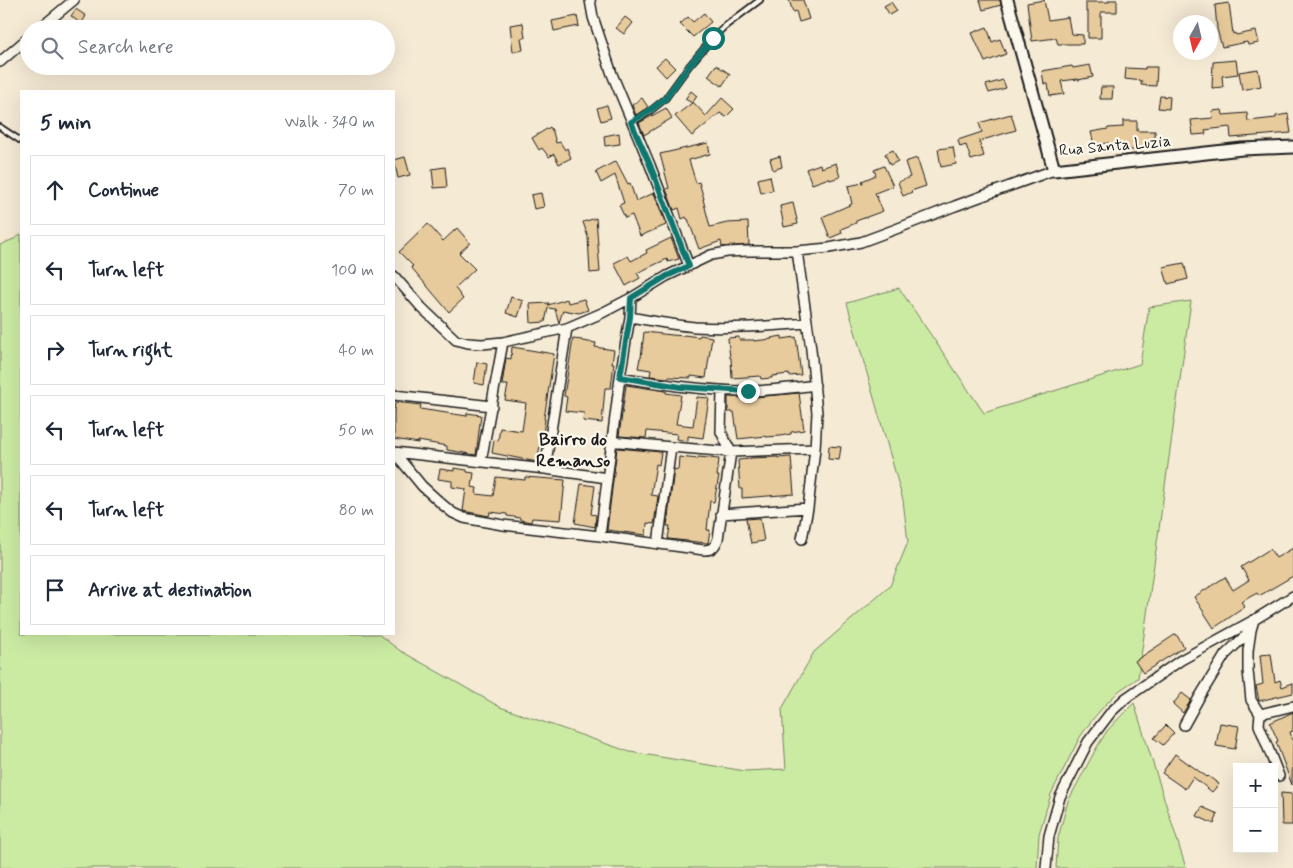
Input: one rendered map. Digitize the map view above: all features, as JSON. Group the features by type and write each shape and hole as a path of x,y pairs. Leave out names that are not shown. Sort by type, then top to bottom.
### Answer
{"street":[{"path":"50,20 74,0"},
{"path":"590,0 593,17 612,74 689,266"},
{"name":"Rua Santa Luzia","path":"1007,0 1054,170 1242,149 1293,147"},
{"path":"0,62 20,45"},
{"path":"395,277 422,308 456,340 468,344 503,342 566,328 602,313 667,276 711,255 727,252 796,251 829,248 861,242 1054,170"},
{"path":"796,251 807,323 817,413 816,449 802,539"},
{"path":"600,536 606,478 630,317 631,298"},
{"path":"630,317 687,326 723,328 807,323"},
{"path":"545,469 566,328"},
{"path":"482,462 503,342"},
{"path":"620,377 681,387 722,391 748,391 815,385"},
{"path":"395,453 422,486 453,513 464,518 503,525 710,550 718,539 731,452 721,432 722,391"},
{"path":"395,395 492,406"},
{"path":"611,441 731,452 816,449"},
{"path":"658,544 671,447"},
{"path":"395,452 545,469 606,478"},
{"path":"721,514 808,508"},
{"path":"1046,868 1049,836 1060,797 1088,742 1112,712 1126,698 1181,660 1293,596"},
{"path":"1254,620 1248,652 1251,700 1260,714 1259,725 1280,776"},
{"path":"1184,725 1226,655 1251,630"},
{"path":"1260,714 1293,706"}],"lane":[{"path":"631,122 665,99 689,66 713,38 724,27 760,0"},
{"path":"0,127 20,140"}],"green space":[{"path":"20,235 20,635 379,635 399,650 500,707 630,752 745,771 786,769 782,709 814,652 890,586 908,542 903,500 847,303 899,288 984,413 1140,364 1149,307 1191,301 1138,678 1120,690 1105,705 1080,737 1051,794 1039,834 1037,868 0,868 0,245"},
{"path":"1134,703 1186,868 1056,868 1058,838 1068,801 1107,731"}],"building":[{"path":"789,0 803,0 809,19 799,22 796,11 793,12"},
{"path":"980,0 1000,0 1001,5 983,10"},
{"path":"1044,0 1048,20 1068,17 1071,34 1083,35 1083,44 1058,44 1056,38 1032,41 1027,3"},
{"path":"1109,0 1117,0 1117,12 1101,12 1101,38 1088,38 1086,2 1109,2"},
{"path":"891,2 897,11 890,15 884,6"},
{"path":"1229,3 1233,34 1256,31 1259,43 1248,45 1247,42 1222,47 1218,33 1218,15 1216,15 1215,5"},
{"path":"76,9 86,16 84,20 76,20 71,16"},
{"path":"704,13 711,22 693,37 680,24 688,17 693,22"},
{"path":"577,16 579,26 554,31 552,21"},
{"path":"625,17 633,23 624,34 616,28"},
{"path":"523,23 525,38 521,38 523,50 513,52 510,25"},
{"path":"987,27 992,42 1000,39 1006,54 985,62 972,33"},
{"path":"665,58 675,68 666,77 656,66"},
{"path":"1236,60 1238,74 1222,76 1223,87 1212,88 1213,62"},
{"path":"716,65 730,74 722,86 708,76"},
{"path":"1090,65 1093,77 1061,81 1064,94 1050,96 1048,84 1044,84 1042,71"},
{"path":"1145,67 1157,67 1156,86 1141,85 1142,81 1125,79 1126,68 1145,69"},
{"path":"1258,69 1261,86 1242,90 1239,72"},
{"path":"1003,80 1006,88 989,93 986,85"},
{"path":"1101,87 1113,87 1112,99 1100,99"},
{"path":"691,91 697,96 693,102 706,116 722,98 734,109 726,117 720,113 692,136 675,116 692,103 685,99"},
{"path":"1160,96 1170,97 1169,109 1158,108"},
{"path":"642,98 648,107 636,115 632,105"},
{"path":"607,105 611,118 601,121 597,108"},
{"path":"666,108 672,118 644,135 639,123"},
{"path":"1222,110 1223,115 1247,113 1248,121 1276,118 1276,116 1288,114 1291,133 1231,138 1230,127 1205,130 1206,134 1193,135 1191,120 1213,118 1212,111"},
{"path":"1011,114 1016,130 979,141 984,156 971,160 966,145 960,147 958,140 982,132 979,123"},
{"path":"1123,121 1137,121 1137,131 1155,131 1155,147 1141,147 1142,150 1123,150 1123,144 1094,145 1091,132 1123,127"},
{"path":"550,127 556,143 560,142 565,150 567,148 571,158 559,164 554,154 549,157 542,148 539,150 532,138"},
{"path":"619,133 620,144 605,146 604,136"},
{"path":"708,143 710,154 689,160 696,183 699,182 710,227 727,223 748,222 749,245 722,247 721,241 699,249 688,219 686,217 682,219 679,208 674,210 666,189 669,188 660,154"},
{"path":"953,147 956,164 941,167 938,149"},
{"path":"893,150 898,161 890,165 885,154"},
{"path":"780,156 782,167 773,170 770,159"},
{"path":"405,157 410,175 398,178 395,160"},
{"path":"917,158 926,186 903,196 898,182 910,177 905,162"},
{"path":"616,161 628,184 630,183 636,201 654,193 666,225 640,236 632,215 625,218 619,205 624,203 615,175 601,183 596,172"},
{"path":"836,163 840,177 830,180 829,178 812,184 806,169 820,164 821,168"},
{"path":"884,166 893,186 875,193 883,211 856,221 856,223 841,229 842,233 830,238 822,217 852,204 848,186 863,183 862,181 876,175 874,170"},
{"path":"445,167 447,187 434,188 432,169"},
{"path":"770,176 773,190 761,193 758,179"},
{"path":"541,193 544,207 534,209 531,195"},
{"path":"793,203 798,224 784,227 780,206"},
{"path":"596,218 600,272 590,273 588,237 583,222"},
{"path":"428,224 443,241 457,228 470,243 459,253 475,269 455,288 463,299 449,312 411,267 413,266 399,252"},
{"path":"671,238 679,259 668,262 667,259 637,273 640,278 626,286 614,263 628,256 631,261 647,253 646,250"},
{"path":"1184,263 1188,279 1168,284 1163,267"},
{"path":"511,297 523,301 518,317 506,313"},
{"path":"567,299 568,303 584,299 588,310 579,313 563,310 559,323 555,309 548,308 545,322 531,323 530,304 549,303 548,305"},
{"path":"644,332 712,337 706,378 650,376 651,370 638,368"},
{"path":"782,336 782,339 796,337 801,375 789,376 789,374 761,379 760,376 732,378 728,338 739,337 739,340 754,341"},
{"path":"573,339 596,343 595,347 614,350 611,388 605,388 602,423 583,421 584,413 565,411 567,397 564,396"},
{"path":"512,347 554,354 543,434 537,462 492,453 494,440 498,441 500,428 522,431 526,403 505,400 508,385 502,385 506,358 511,359"},
{"path":"477,362 487,364 484,385 474,383"},
{"path":"626,385 681,395 676,424 693,426 697,397 709,398 703,438 688,436 688,441 676,439 677,434 647,431 646,438 619,436"},
{"path":"799,393 804,430 780,436 738,439 734,412 728,412 728,397 744,398"},
{"path":"395,402 421,405 420,409 433,411 467,416 467,413 481,415 476,455 447,450 447,446 418,441 418,443 395,439"},
{"path":"829,446 841,447 839,460 828,459"},
{"path":"617,448 661,452 659,465 656,464 651,495 658,496 654,524 647,523 646,535 607,530"},
{"path":"679,457 719,459 717,476 719,476 714,502 710,501 707,530 710,530 708,543 668,539 670,526 667,526 674,469 678,470"},
{"path":"791,457 794,494 742,498 738,460"},
{"path":"454,468 474,473 472,487 477,488 476,494 493,496 496,477 525,480 525,477 565,480 561,520 532,518 531,522 507,516 507,514 490,512 489,516 463,511 466,489 452,487 452,481 438,479 440,469 454,471"},
{"path":"581,484 595,486 591,514 596,515 595,527 575,523"},
{"path":"760,518 764,541 751,543 746,519"},
{"path":"1293,548 1293,576 1259,596 1257,593 1241,602 1245,607 1214,628 1194,597 1225,577 1233,590 1249,580 1241,567 1270,549 1276,558"},
{"path":"1176,634 1184,647 1143,673 1135,661"},
{"path":"1271,654 1275,682 1280,680 1282,687 1293,683 1293,693 1259,701 1256,686 1263,684 1260,655"},
{"path":"1182,693 1191,700 1183,713 1173,704"},
{"path":"1293,712 1293,731 1290,732 1293,741 1292,785 1276,742 1278,741 1270,723"},
{"path":"1220,723 1239,726 1235,749 1216,746"},
{"path":"1166,725 1174,733 1163,745 1154,738"},
{"path":"1175,754 1219,784 1212,792 1193,777 1185,789 1162,773"},
{"path":"1281,793 1292,794 1292,825 1282,825"},
{"path":"1202,807 1218,814 1214,824 1197,816"}],"district":[{"name":"Bairro do Remanso","path":"573,450"}],"route":[{"path":"713,38 689,66 665,99 631,122 650,165 689,266 667,276 631,298 630,317 620,377 681,387 748,391"}]}
